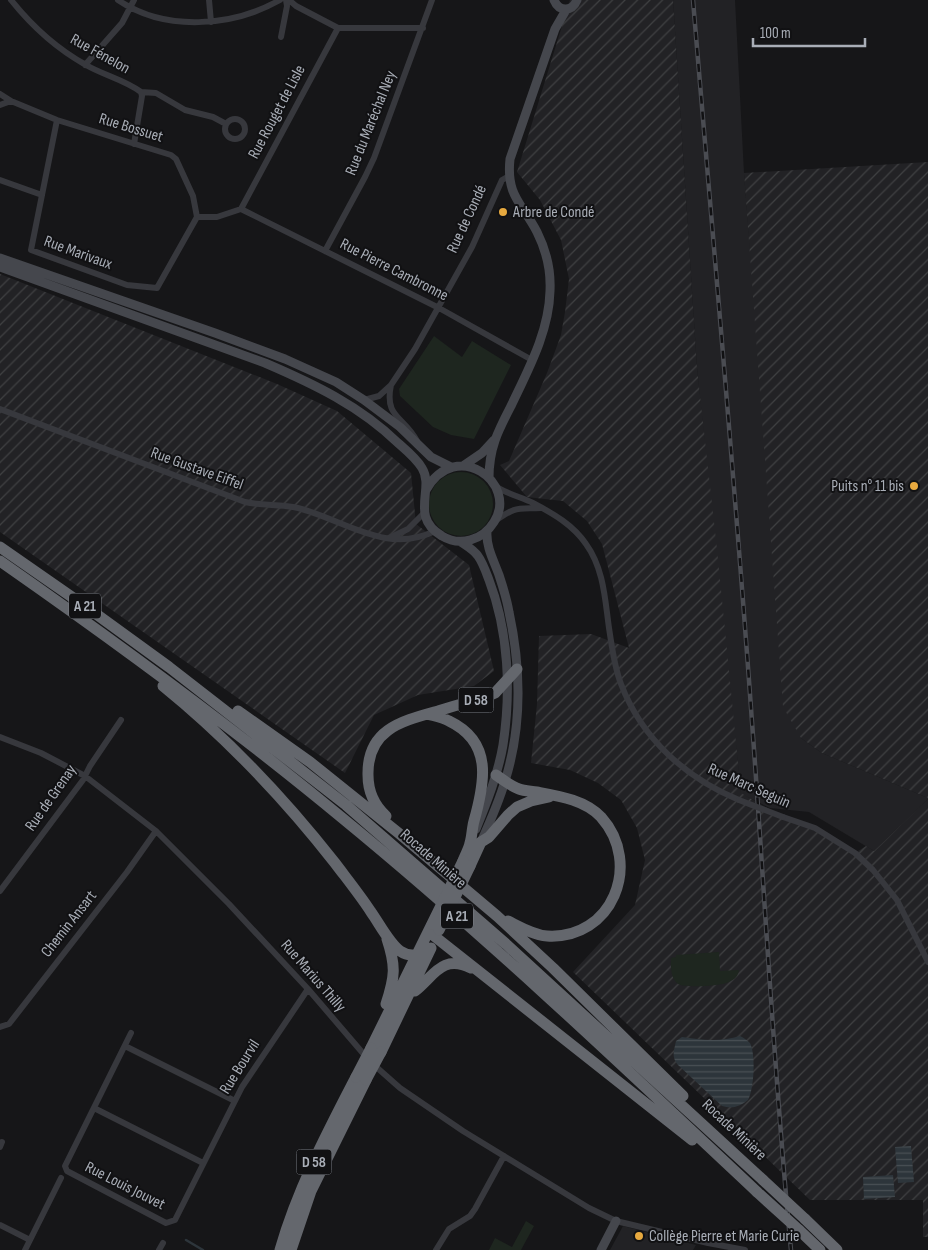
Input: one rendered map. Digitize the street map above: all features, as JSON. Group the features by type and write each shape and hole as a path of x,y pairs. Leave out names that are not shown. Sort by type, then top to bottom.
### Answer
{"highway":[{"name":"Rocade Minière","path":"0,547 169,667 324,788 389,842 513,951 737,1155 837,1250"},
{"name":"Rocade Minière","path":"0,561 219,719 340,815 495,950 820,1250"},
{"path":"139,660 144,671 172,694 271,786 335,863 400,951 417,955 429,951"},
{"path":"169,667 241,713 310,762 497,916 553,968 728,1140 735,1147 737,1155"},
{"name":"D 58","path":"425,714 486,698 495,693 518,669"},
{"path":"401,835 397,827 378,808 371,794 368,781 369,759 378,740 387,730 397,723 425,714 448,720 460,727 470,735 480,754 484,775 483,789 471,833 476,841 489,837 499,823 517,808 531,801 556,795"},
{"path":"497,916 534,934 557,936 578,931 591,924 610,904 619,884 621,867 619,851 614,836 599,814 575,801 556,795 519,789 500,778"},
{"name":"D 58","path":"376,1050 417,955 434,931 476,841"},
{"name":"D 58","path":"280,1250 303,1187 326,1135 410,994 429,951 434,931"},
{"path":"434,931 482,973 757,1192"},
{"path":"376,1050 394,977 386,934"},
{"path":"410,994 418,990 432,973 445,965 466,966 482,973"},
{"name":"D 58","path":"291,1250 311,1191 361,1078"}],"main road":[{"path":"559,5 573,7 577,0"},
{"name":"Rue de Condé","path":"509,176 510,159 555,28 559,5"},
{"path":"490,478 491,454 494,440 543,334 548,313 550,290 546,254 537,232 513,194 509,176"},
{"path":"0,258 286,359 336,382 400,427 431,457 450,467"},
{"path":"0,267 265,363 308,382 340,399 370,419 391,436 422,468 426,478 425,512 435,531 450,540 470,541 487,532 495,521 499,507 498,493 490,478 482,472 463,466 450,467 440,472 426,490"},
{"path":"463,466 482,453 494,440"},
{"name":"D 58","path":"476,841 500,778 516,727 518,698 518,669 513,629 500,577 488,548 487,532"},
{"name":"D 58","path":"460,542 470,547 479,557 491,586 505,648 507,681 500,778"},
{"path":"601,1250 616,1221"}],"street":[{"name":"Rue Fénelon","path":"11,0 24,17 39,31 85,65 141,92 142,96 134,144"},
{"path":"118,0 131,8 153,17 188,22 211,22 250,14 280,0"},
{"path":"85,65 122,23 134,0"},
{"path":"208,0 211,22"},
{"path":"281,37 288,0 338,28 423,28"},
{"name":"Rue du Maréchal Ney","path":"325,251 365,177 432,0"},
{"name":"Rue Rouget de Lisle","path":"241,209 338,28"},
{"path":"141,92 156,93 185,110 213,117 226,124"},
{"name":"Rue Bossuet","path":"0,94 11,101 57,120 171,155 176,159 193,196 197,217"},
{"path":"0,105 11,101"},
{"name":"Rue Marivaux","path":"57,120 31,250 127,285 157,288 197,217"},
{"name":"Rue de Condé","path":"364,400 379,396 391,384 415,349 472,247 502,180 509,176"},
{"path":"0,180 42,195"},
{"path":"197,217 216,217 241,209"},
{"name":"Rue Pierre Cambronne","path":"241,209 439,308 532,360"},
{"path":"391,384 389,401 391,408 395,415 411,429 419,445"},
{"name":"Rue Gustave Eiffel","path":"3,411 245,502 299,508 363,532 398,540 410,540 435,531"},
{"name":"Rue Marc Seguin","path":"495,486 502,491 532,502 557,516 575,530 594,556 603,585 612,652 620,683 638,717 670,758 683,769 716,790 782,817 815,828 855,853 873,870 897,900 928,962"},
{"path":"495,521 511,510 518,508 542,508"},
{"path":"388,538 408,529 425,512"},
{"name":"Rue de Grenay","path":"0,891 85,776 122,720"},
{"name":"Rue Marius Thilly","path":"0,737 41,753 85,776 156,832 229,904 308,989 378,1070 428,1107 589,1208 616,1221 745,1250"},
{"name":"Chemin Ansart","path":"0,1027 9,1024 156,832"},
{"name":"Rue Bourvil","path":"203,1163 242,1087 308,989"},
{"path":"131,1033 94,1108 203,1163"},
{"path":"125,1046 235,1101"},
{"name":"Rue Louis Jouvet","path":"94,1108 66,1164 67,1171 166,1222 175,1220 203,1163"},
{"path":"436,1250 449,1229 470,1216 504,1156"},
{"path":"25,1250 61,1178"},
{"path":"0,1225 30,1240"},
{"path":"160,1250 164,1243"}],"shaded area":[{"path":"570,0 673,0 697,368 741,793 783,817 815,828 855,853 866,846 874,851 928,799 928,1237 923,1237 923,1200 810,1200 573,972 635,905 645,860 637,828 621,800 598,783 570,770 531,763 537,704 539,636 591,634 629,648 602,544 587,521 563,501 527,497 500,465 509,461 547,373 561,335 565,312 569,279 561,240 540,200 517,172"},
{"path":"673,0 735,0 744,173 762,401 801,738 822,753 928,798 874,851 809,812 770,808 741,794 697,368"},
{"path":"928,162 928,798 822,753 801,738 783,707 744,173"},
{"path":"0,274 277,384 337,411 411,473 416,524 469,565 494,671 474,686 418,695 374,715 345,773 0,532"},
{"path":"434,336 462,357 472,341 511,365 474,439 451,435 433,427 400,396 399,389"},
{"path":"455,472 467,472 484,481 491,492 493,504 491,516 484,527 467,536 455,536 443,531 434,522 429,510 429,498 434,486 443,477"},
{"path":"719,952 720,971 739,970 736,977 731,981 716,985 687,986 678,984 675,981 671,958 676,957 676,955"},
{"path":"740,1036 750,1043 752,1048 754,1072 752,1088 748,1100 735,1107 726,1107 722,1106 678,1065 674,1057 674,1048 676,1041 682,1037 711,1040"},
{"path":"911,1146 914,1182 898,1183 895,1147"},
{"path":"893,1175 895,1197 864,1199 863,1177"},
{"path":"526,1221 534,1226 521,1250 489,1250 495,1238 512,1247"},
{"name":"Collège Pierre et Marie Curie","path":"623,1226 696,1245 693,1250 610,1250"}],"waterway":[{"path":"186,1240 203,1250"}],"railway":[{"path":"693,0 738,541 791,1250"}],"place":[{"name":"Arbre de Condé","path":"503,212"},
{"name":"Puits n° 11 bis","path":"914,486"},
{"name":"Collège Pierre et Marie Curie","path":"639,1236"}]}
